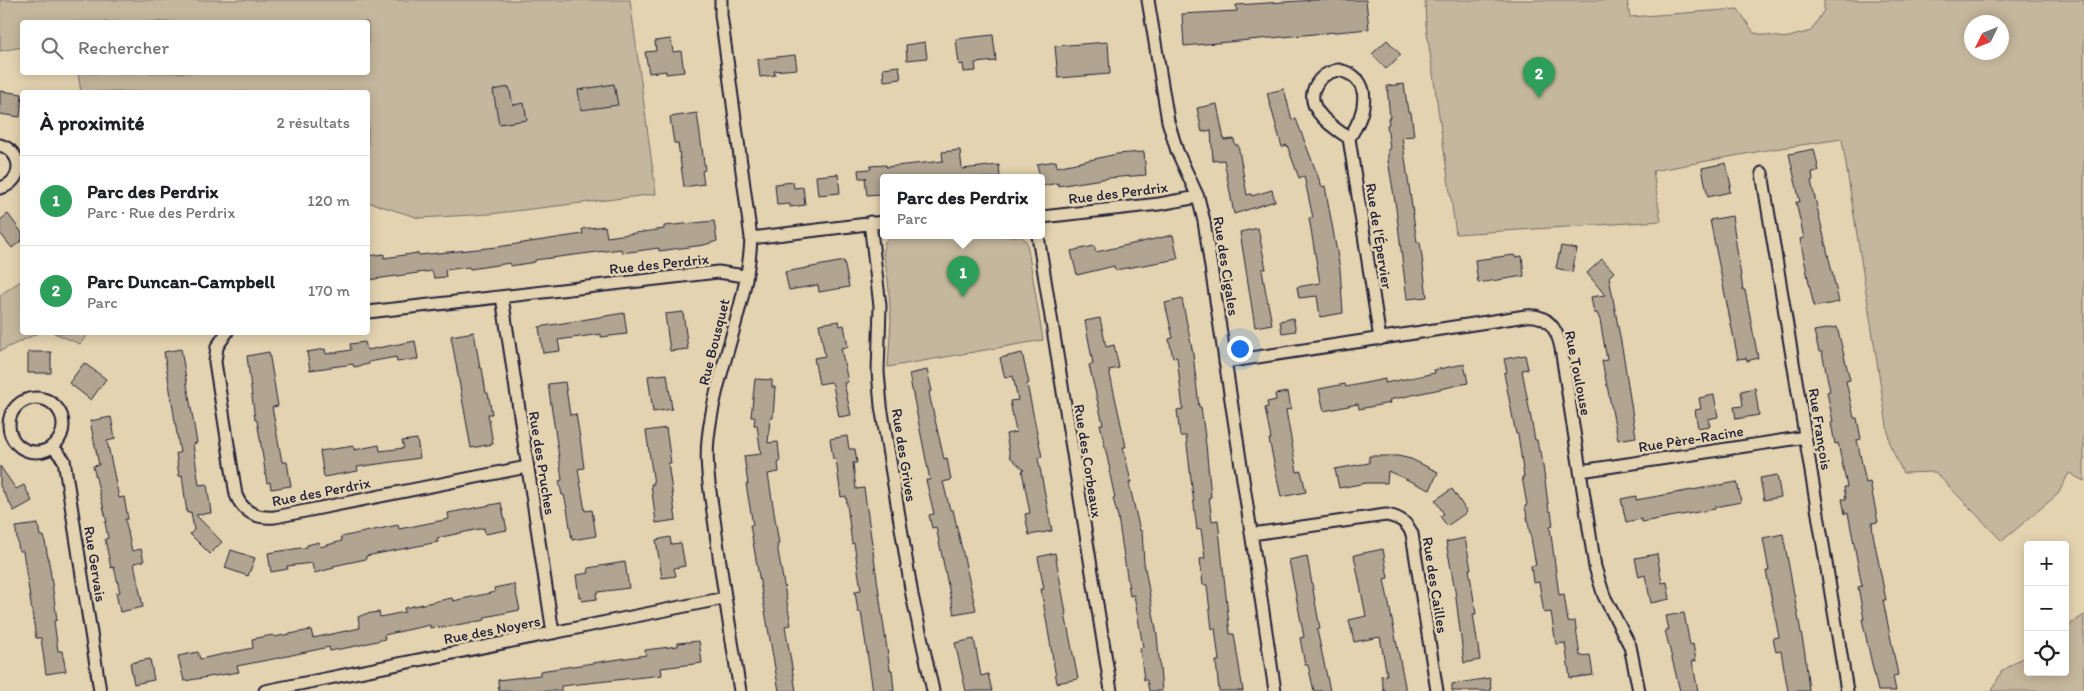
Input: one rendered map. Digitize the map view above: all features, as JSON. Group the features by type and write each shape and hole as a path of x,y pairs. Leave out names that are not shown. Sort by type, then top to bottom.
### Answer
{"street":[{"name":"Rue Bousquet","path":"721,0 721,15 751,238 733,333 718,384 708,441 709,478 740,691"},
{"name":"Rue des Cigales","path":"1148,0 1168,121 1177,151 1198,197 1204,221 1275,691"},
{"path":"1338,70 1347,72 1361,84 1364,93 1362,114 1349,138 1335,129 1318,112 1314,103 1315,85 1321,77 1329,72 1338,70"},
{"name":"Rue de l'Épervier","path":"1349,138 1380,339"},
{"path":"0,145 12,151 18,163 18,170 12,183 0,188"},
{"name":"Rue François","path":"1762,173 1847,691"},
{"name":"Rue des Perdrix","path":"1045,217 1159,204 1198,197"},
{"name":"Rue des Grives","path":"870,222 880,306 878,372 881,406 914,603 933,691"},
{"path":"751,238 880,222"},
{"name":"Rue des Corbeaux","path":"1038,239 1111,691"},
{"name":"Rue des Perdrix","path":"370,312 718,272 745,276"},
{"name":"Rue des Pruches","path":"502,297 553,633"},
{"name":"Rue Toulouse","path":"1225,362 1531,315 1545,320 1553,326 1558,335 1595,567 1610,608 1630,646 1639,691"},
{"name":"Rue des Perdrix","path":"225,335 217,347 215,362 236,495 244,508 253,514 263,518 275,517 527,467"},
{"path":"36,398 44,399 58,409 63,424 62,433 52,446 35,452 26,450 12,437 10,419 13,410 20,403 36,398"},
{"name":"Rue Père-Racine","path":"1581,472 1806,437"},
{"name":"Rue Gervais","path":"52,446 64,460 100,691"},
{"name":"Rue des Cailles","path":"1252,534 1386,514 1404,522 1412,534 1437,691"},
{"name":"Rue des Noyers","path":"265,691 725,598"}],"shaded area":[{"path":"0,0 630,0 656,194 490,214 419,218 370,203 370,90 81,90 78,75 370,75 370,20 20,20 20,47 0,51"},
{"path":"1425,0 1627,0 1630,17 1738,9 1754,33 1785,38 1811,31 1824,10 1824,0 2084,0 2084,481 2069,473 2058,494 2002,541 1935,472 1903,473 1890,445 1842,139 1767,150 1653,171 1661,221 1456,234 1426,25"},
{"path":"888,239 1024,239 1027,243 1043,340 888,367 891,320 888,279 883,251"},
{"path":"20,281 20,335 34,335 0,351 0,295"},
{"path":"59,335 87,335 80,344"},
{"path":"2084,615 2084,691 1992,691 2001,672 2024,657 2024,676 2069,676 2069,625"}],"building":[{"path":"1316,0 1366,0 1369,29 1184,46 1182,14 1237,11 1236,5"},
{"path":"993,35 996,61 975,63 976,71 964,72 963,64 959,65 956,39"},
{"path":"671,39 673,52 681,51 684,72 666,74 666,71 649,73 645,52 656,51 655,41"},
{"path":"1387,40 1401,55 1386,69 1372,54"},
{"path":"925,42 927,58 907,60 906,45"},
{"path":"1108,42 1110,74 1058,78 1055,46"},
{"path":"795,55 797,69 774,71 775,75 760,77 758,59"},
{"path":"899,66 901,79 884,81 883,68"},
{"path":"614,84 618,105 581,110 578,90"},
{"path":"1404,84 1408,112 1411,112 1414,136 1402,137 1417,242 1420,242 1427,297 1407,299 1388,160 1388,149 1390,149 1387,125 1389,124 1388,118 1390,118 1387,86"},
{"path":"509,87 513,105 524,103 527,120 499,124 493,90"},
{"path":"1284,89 1292,120 1296,119 1322,187 1325,186 1340,269 1343,313 1320,317 1317,296 1299,298 1297,287 1320,283 1309,218 1313,218 1304,176 1299,178 1287,145 1282,147 1267,93"},
{"path":"0,91 20,94 20,117 0,114"},
{"path":"1217,104 1224,140 1234,139 1235,145 1238,145 1247,195 1251,194 1252,196 1272,190 1275,201 1234,214 1224,160 1213,161 1211,130 1202,132 1197,108"},
{"path":"697,113 705,170 702,171 704,184 684,187 678,143 674,143 670,117"},
{"path":"1814,149 1819,171 1812,172 1813,180 1811,181 1839,302 1814,307 1800,239 1804,238 1796,202 1800,202 1789,154"},
{"path":"960,150 962,169 999,165 1000,174 880,174 880,194 867,195 865,178 859,178 858,170 871,169 870,166 886,165 886,167 943,161 942,152"},
{"path":"1144,152 1146,175 1108,178 1058,186 1058,183 1045,185 1045,174 1039,174 1037,164 1056,161 1057,167 1117,154"},
{"path":"1726,163 1731,186 1729,186 1730,192 1708,197 1702,168"},
{"path":"838,174 840,193 818,195 816,176"},
{"path":"793,182 794,188 803,187 805,205 790,207 790,204 777,205 775,184"},
{"path":"8,214 20,230 20,242 12,248 0,233 0,220"},
{"path":"1732,216 1743,290 1745,290 1758,358 1747,361 1746,358 1738,359 1710,220"},
{"path":"714,221 717,241 704,245 659,251 659,248 622,253 621,249 535,260 535,262 510,266 510,263 470,269 469,267 445,270 446,277 434,278 432,271 370,280 370,256 384,254 384,258 418,253 419,255 497,247 583,234 582,229 605,226 607,237 664,229 664,226"},
{"path":"1258,228 1266,269 1262,269 1264,283 1272,324 1255,327 1240,232"},
{"path":"1173,235 1178,259 1115,270 1114,266 1077,275 1071,251 1094,246 1096,252"},
{"path":"1561,246 1577,249 1572,272 1556,268"},
{"path":"1514,255 1515,257 1522,256 1524,276 1478,283 1475,260"},
{"path":"1602,259 1614,272 1609,277 1636,437 1618,440 1602,361 1607,360 1600,320 1597,313 1594,313 1591,297 1605,295 1587,273"},
{"path":"844,261 849,287 819,292 818,285 789,290 785,272"},
{"path":"1182,299 1193,354 1199,407 1201,407 1212,521 1218,520 1230,634 1234,634 1243,691 1219,691 1216,661 1219,661 1215,628 1212,629 1207,585 1203,585 1200,559 1205,558 1201,529 1197,530 1186,436 1180,436 1177,410 1183,409 1177,357 1173,358 1169,339 1173,338 1165,303"},
{"path":"683,312 688,349 670,351 665,314"},
{"path":"624,313 627,334 601,337 601,334 558,340 560,351 543,353 539,327"},
{"path":"1100,318 1106,347 1114,345 1119,368 1109,370 1126,447 1123,447 1131,482 1129,483 1140,531 1142,531 1144,563 1157,635 1162,691 1149,691 1147,680 1144,680 1140,648 1143,647 1134,595 1130,596 1118,517 1113,498 1115,498 1100,424 1103,424 1089,365 1093,364 1085,321"},
{"path":"1293,318 1296,331 1282,333 1280,321"},
{"path":"839,321 840,326 844,325 848,347 841,348 848,382 844,383 851,415 839,417 833,385 831,382 819,384 814,358 825,356 819,324"},
{"path":"1837,327 1850,380 1846,381 1854,418 1857,418 1861,439 1857,440 1866,483 1870,482 1878,522 1872,523 1873,534 1886,600 1883,600 1898,675 1893,676 1896,691 1878,691 1862,619 1864,619 1858,587 1862,586 1848,513 1845,514 1842,499 1846,499 1844,487 1847,487 1838,443 1835,444 1831,423 1833,422 1827,392 1830,391 1822,352 1819,352 1814,331"},
{"path":"474,332 480,368 482,368 492,414 488,414 493,444 471,448 451,336"},
{"path":"415,341 418,359 397,362 396,357 354,367 353,364 310,370 307,352 325,349 326,354 351,350 350,344 365,342 367,350"},
{"path":"181,349 197,443 193,444 199,485 207,484 211,513 196,515 222,542 210,554 190,534 194,530 191,512 187,513 182,475 179,476 176,453 180,453 164,352"},
{"path":"28,352 51,352 51,373 28,373"},
{"path":"269,352 278,406 272,407 282,462 287,462 291,486 271,489 270,482 267,483 257,420 255,420 247,356"},
{"path":"1022,353 1042,457 1038,458 1052,531 1029,535 1025,514 1030,513 1022,471 1024,470 1010,457 1006,434 1016,432 1010,401 1018,400 1013,376 1005,378 1000,358"},
{"path":"1525,355 1528,369 1522,370 1535,440 1537,440 1539,452 1541,451 1549,511 1551,511 1553,526 1550,527 1559,595 1564,594 1568,622 1575,621 1580,656 1590,655 1593,675 1570,678 1565,643 1556,644 1551,612 1544,613 1539,582 1533,583 1531,566 1536,565 1525,506 1527,505 1522,477 1524,477 1518,434 1516,434 1504,373 1507,372 1504,359"},
{"path":"84,363 106,379 91,400 69,383"},
{"path":"1464,364 1468,383 1389,400 1390,403 1359,409 1358,404 1324,411 1319,389 1345,384 1346,387 1385,379 1385,383 1435,373 1434,370"},
{"path":"927,370 932,391 929,391 930,398 944,459 947,458 951,480 943,482 950,510 953,510 976,610 954,614 936,527 932,528 929,515 934,514 926,480 930,480 909,374"},
{"path":"667,374 672,409 653,412 648,376"},
{"path":"755,379 772,380 772,387 775,387 773,418 770,418 768,443 778,442 780,462 778,463 779,472 768,474 779,544 777,545 791,625 785,626 796,691 779,691 750,525 753,525 746,484 748,484 744,456 761,454 757,425 754,425 755,417 751,417"},
{"path":"565,382 570,415 576,414 580,438 584,468 578,469 585,511 592,510 596,536 572,540 567,508 559,481 562,480 548,384"},
{"path":"1755,388 1759,415 1736,419 1734,407 1743,406 1741,391"},
{"path":"1288,392 1291,409 1286,410 1297,472 1301,471 1306,492 1281,497 1269,439 1271,439 1265,408 1268,407 1267,402 1276,400 1275,394"},
{"path":"1714,395 1718,417 1708,419 1710,426 1698,428 1695,410 1701,409 1699,398"},
{"path":"111,417 115,439 107,441 119,498 124,497 128,519 125,519 132,551 141,549 144,561 134,563 143,607 120,612 116,593 120,592 114,567 111,568 105,539 108,538 105,522 107,522 93,466 99,465 90,421"},
{"path":"666,428 671,463 668,463 676,520 656,523 651,484 654,484 646,431"},
{"path":"847,436 849,449 855,449 857,463 853,463 856,489 864,488 894,691 873,691 861,612 858,612 855,591 861,590 854,543 852,544 846,496 841,497 836,459 833,459 830,439"},
{"path":"417,439 420,458 357,467 358,471 324,477 320,451 354,446 354,450 379,445 380,451 404,448 402,441"},
{"path":"1369,456 1398,456 1411,459 1438,472 1430,490 1388,471 1387,483 1366,483 1339,488 1335,469 1369,463"},
{"path":"0,466 16,489 24,485 32,501 14,511 0,486"},
{"path":"1777,475 1781,497 1764,500 1760,478"},
{"path":"1737,482 1741,502 1715,507 1715,509 1642,522 1641,519 1626,522 1621,499 1636,496 1636,500"},
{"path":"1452,489 1467,512 1447,526 1440,516 1444,514 1435,500"},
{"path":"501,503 507,530 485,534 484,528 437,538 438,542 366,556 366,559 333,566 334,568 314,573 312,563 287,566 288,569 271,572 268,553 307,547 307,545 319,542 320,547 342,541 341,537 398,525 399,529 449,519 448,513"},
{"path":"38,524 40,536 44,536 50,569 57,620 54,621 58,651 62,651 66,671 46,674 41,638 36,638 23,551 19,551 16,532 16,527"},
{"path":"1783,534 1805,654 1809,691 1788,691 1781,651 1776,652 1773,638 1779,637 1766,571 1769,571 1763,538"},
{"path":"670,537 671,544 681,543 685,566 674,568 676,576 662,578 656,540"},
{"path":"1465,538 1471,569 1469,569 1476,614 1473,614 1480,660 1464,663 1455,590 1446,542"},
{"path":"1383,549 1388,578 1384,579 1406,691 1384,691 1381,676 1387,675 1380,637 1354,642 1349,620 1366,616 1354,555"},
{"path":"231,550 255,558 248,576 225,568"},
{"path":"1055,553 1078,679 1057,683 1041,589 1044,589 1038,557"},
{"path":"1657,554 1662,583 1667,582 1670,599 1651,603 1645,575 1639,577 1635,558"},
{"path":"1307,556 1320,629 1317,630 1330,691 1314,691 1308,665 1305,665 1300,638 1304,637 1289,560"},
{"path":"625,562 629,588 598,592 596,594 597,599 582,601 581,597 579,597 576,575 589,573 588,568"},
{"path":"514,584 520,610 485,617 485,620 439,628 438,626 430,628 430,625 384,635 385,639 356,646 330,651 329,647 237,666 239,672 184,681 178,656 198,652 200,659 253,648 252,639 273,635 274,637 311,630 313,638 360,628 358,617 365,614 379,612 380,617 405,612 404,608 452,598 453,601 495,592 494,588"},
{"path":"1684,613 1690,645 1693,644 1696,661 1692,661 1698,691 1680,691 1665,630 1669,630 1666,616"},
{"path":"974,639 981,676 988,674 992,691 966,691 955,643"},
{"path":"699,641 702,663 661,668 662,675 561,686 561,691 499,691 498,680 540,675 540,671 646,655 645,650"},
{"path":"150,659 154,680 134,684 130,663"},
{"path":"1490,678 1491,691 1452,691 1452,684"}],"place":[{"name":"Parc Duncan-Campbell","path":"1539,98"},
{"name":"Parc des Perdrix","path":"963,297"}]}
